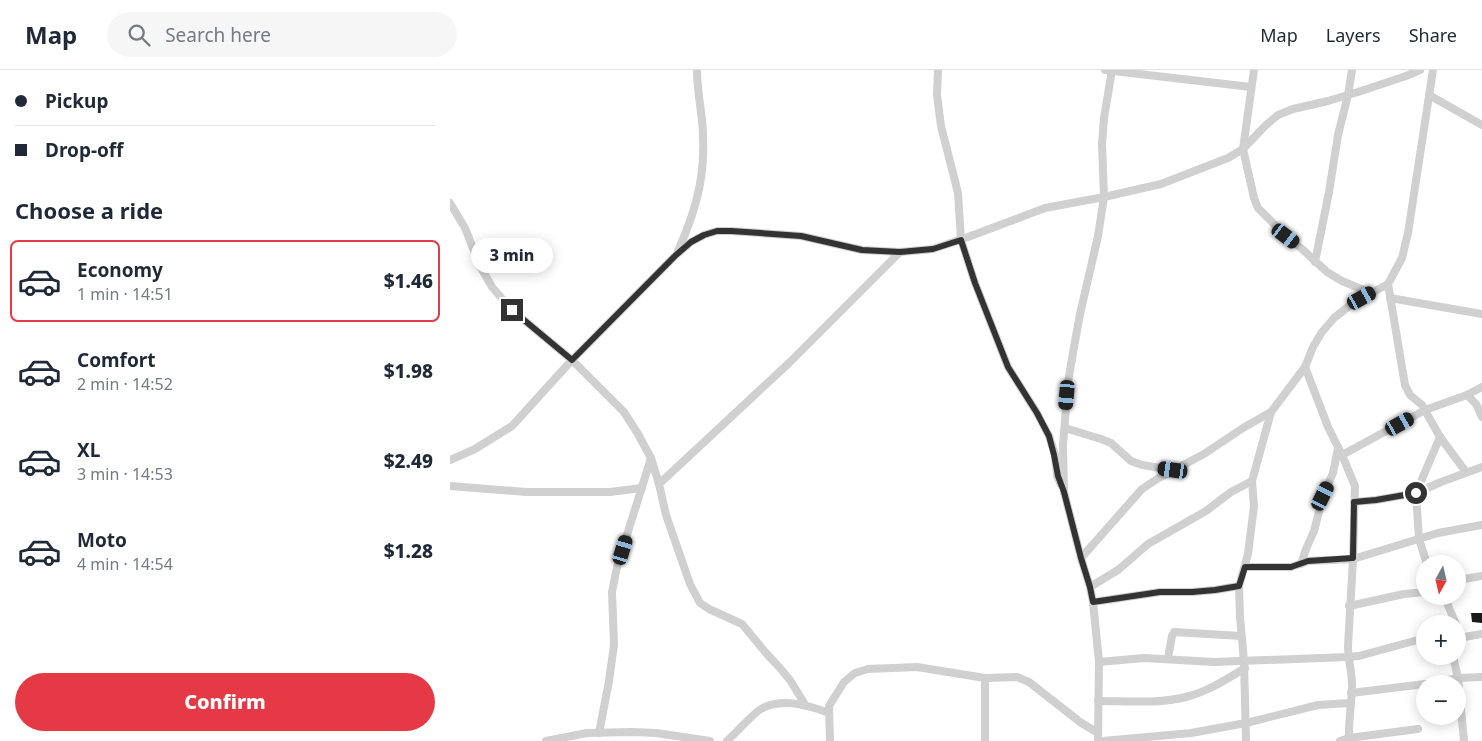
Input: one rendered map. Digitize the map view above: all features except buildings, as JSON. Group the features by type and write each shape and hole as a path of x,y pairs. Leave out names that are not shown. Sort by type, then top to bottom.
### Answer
{"street":[{"path":"676,255 693,216 702,180 703,137 697,70"},
{"path":"938,70 937,95 941,126 958,193 961,240 975,283 1008,367 1049,436 1058,476 1090,587 1099,662 1098,737"},
{"path":"1064,492 1063,445 1068,382 1083,296 1098,236 1104,197 1102,144 1110,70 1251,87"},
{"path":"1254,70 1243,149 1258,208 1327,272 1342,281 1371,293"},
{"path":"1315,262 1352,70"},
{"path":"450,460 475,449 512,426 572,360 676,255 691,242 704,235 717,231 731,231 801,236 862,250 900,252 933,249 1045,208 1161,184 1228,158 1243,149 1278,115 1293,109 1348,95 1420,70"},
{"path":"1246,741 1239,586 1248,554 1254,506 1252,481 1271,412 1305,367 1313,347 1322,332 1334,318 1353,303 1388,284 1402,258 1408,233 1433,70"},
{"path":"1428,95 1482,125"},
{"path":"450,203 465,228 480,266 492,287 512,310 572,360 624,412 651,458 666,515 690,584 700,603 742,624 785,674 806,706"},
{"path":"659,484 789,363 900,252"},
{"path":"1388,284 1406,385 1410,395 1422,405 1440,437 1466,472"},
{"path":"1390,298 1482,314"},
{"path":"1305,367 1328,427 1355,486 1348,657 1352,678 1349,739"},
{"path":"1301,564 1314,531 1323,496 1340,451 1425,410 1467,395 1482,387"},
{"path":"1467,395 1476,404 1482,417"},
{"path":"1081,558 1142,489 1204,454 1271,412"},
{"path":"1064,428 1101,438 1111,443 1131,461 1142,465 1173,470"},
{"path":"1424,555 1419,539 1416,493 1440,437"},
{"path":"599,733 614,645 612,592 617,567 651,458"},
{"path":"1354,502 1416,493 1482,467"},
{"path":"1090,587 1118,570 1148,544 1206,511 1231,492 1252,481"},
{"path":"450,486 526,492 610,492 642,488"},
{"path":"1245,567 1291,567 1308,561 1353,558 1438,534 1482,525"},
{"path":"1466,579 1482,576"},
{"path":"1093,602 1160,592 1192,592 1239,586"},
{"path":"1350,606 1416,593"},
{"path":"1168,658 1174,632 1241,636"},
{"path":"1466,635 1482,634"},
{"path":"1099,662 1168,658 1244,664 1348,657 1359,656 1416,640"},
{"path":"1098,701 1165,701 1186,697 1224,680 1244,664"},
{"path":"830,741 829,706 844,682 855,673 868,669 917,667 985,678 1017,677 1029,682 1098,737"},
{"path":"1466,678 1482,677"},
{"path":"985,678 985,741"},
{"path":"1351,693 1416,685"},
{"path":"727,741 760,710 780,703 806,706 829,713"},
{"path":"1103,741 1191,733 1246,723 1318,705 1350,703"},
{"path":"1462,725 1464,741"},
{"path":"1340,741 1418,729"},
{"path":"546,741 562,740 587,733 632,732 656,733 685,739 710,741"}],"route":[{"path":"512,310 572,360 676,255 691,242 704,235 717,231 731,231 801,236 862,250 900,252 933,249 961,240 975,283 1008,367 1049,436 1058,476 1093,602 1160,592 1192,592 1239,586 1245,567 1291,567 1308,561 1353,558 1354,502 1416,493"}]}
